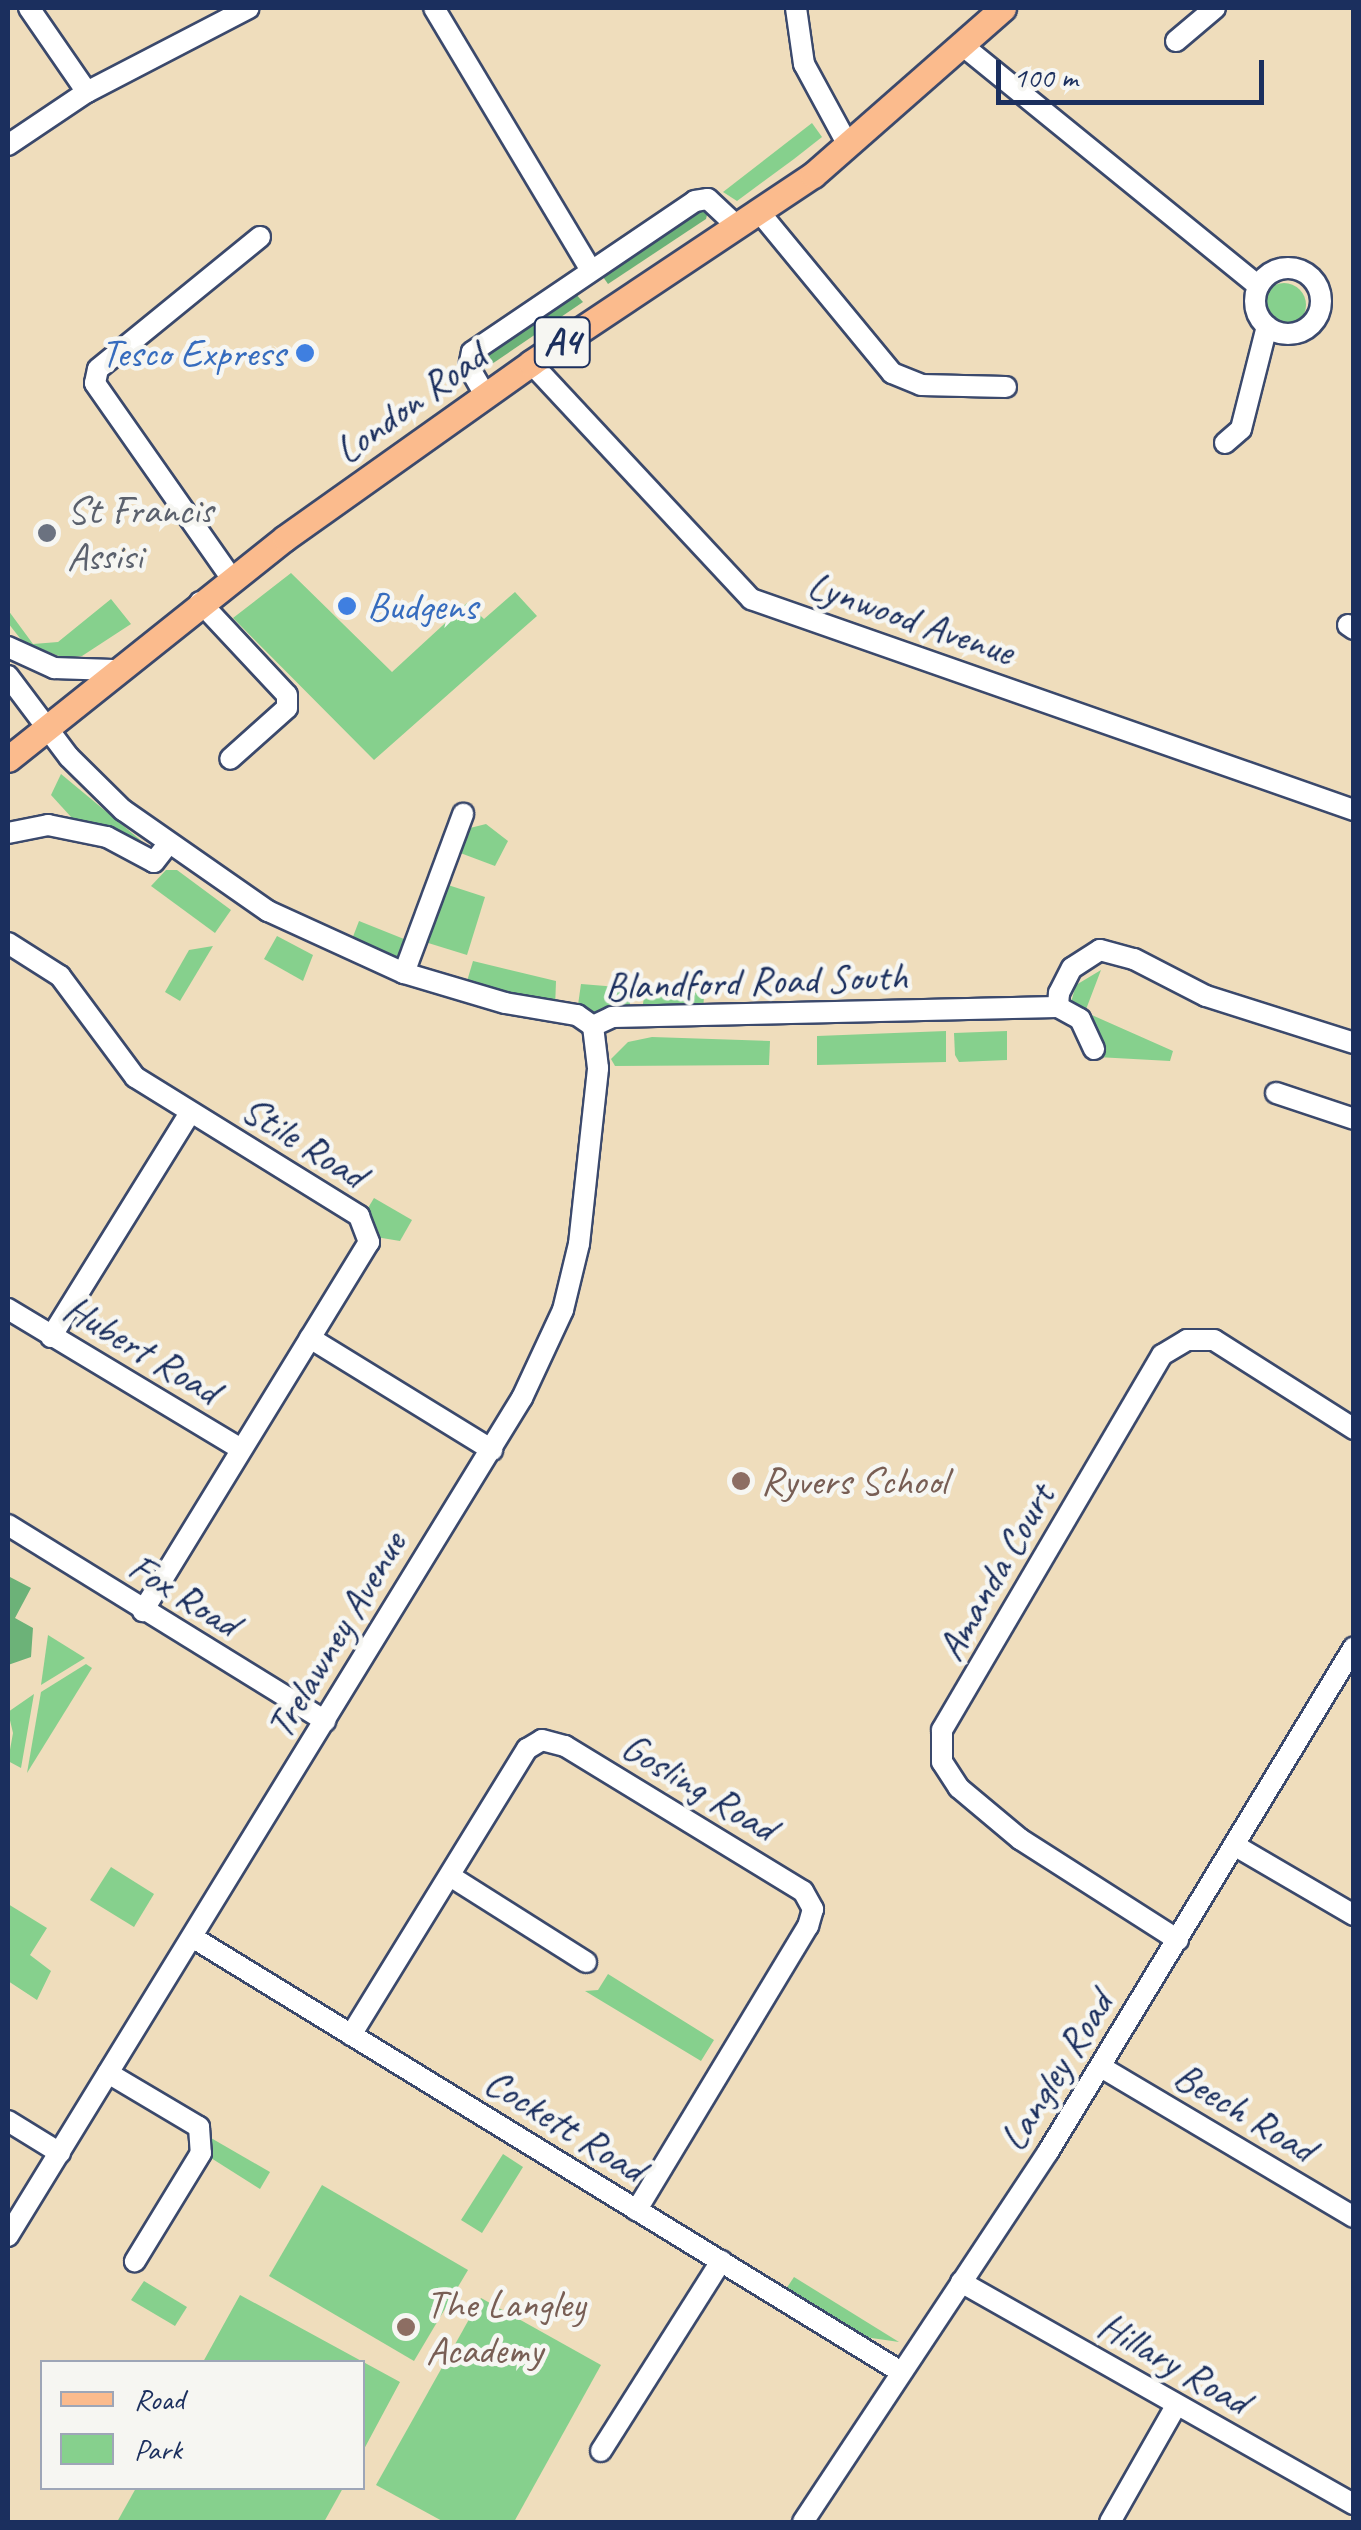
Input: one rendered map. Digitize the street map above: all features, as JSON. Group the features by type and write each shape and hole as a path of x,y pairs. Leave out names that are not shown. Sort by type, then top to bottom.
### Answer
{"main road":[{"name":"London Road","path":"8,758 200,602 485,394 750,221 849,147 1003,8"}],"street":[{"path":"29,8 87,92"},
{"path":"8,146 87,92 249,8"},
{"path":"434,8 591,270"},
{"path":"796,8 804,64 849,147"},
{"path":"1176,41 1215,8"},
{"path":"962,45 1259,286"},
{"path":"485,394 469,367 472,352 695,201 719,206 750,221 892,373 922,385 1006,387"},
{"path":"232,578 94,383 98,369 260,237"},
{"path":"1225,443 1242,429 1267,326 1256,303 1259,286 1274,271 1296,269 1314,280 1322,300 1307,328 1286,334 1267,326"},
{"name":"Lynwood Avenue","path":"531,363 750,599 1354,810"},
{"path":"200,602 287,694 287,708 230,759"},
{"path":"8,647 54,668 112,670"},
{"name":"Blandford Road South","path":"8,676 46,728 102,791 170,843 268,911 404,973 505,1003 577,1015 593,1026 612,1017 1058,1007"},
{"path":"404,973 463,814"},
{"path":"8,833 48,825 106,836 154,862 170,843"},
{"name":"Stile Road","path":"8,943 60,976 134,1076 360,1216 368,1242 143,1610"},
{"path":"1094,1049 1080,1019 1058,1007 1072,968 1100,950 1134,959 1206,996 1354,1043"},
{"name":"Trelawney Avenue","path":"8,2236 492,1450 562,1310 579,1244 598,1068 593,1026"},
{"path":"1276,1093 1354,1119"},
{"path":"51,1337 190,1112"},
{"name":"Hubert Road","path":"8,1309 241,1449"},
{"path":"310,1338 492,1450"},
{"name":"Amanda Court","path":"1178,1940 1020,1839 959,1788 942,1762 942,1730 1162,1355 1187,1340 1214,1340 1354,1429"},
{"name":"Fox Road","path":"8,1525 325,1721"},
{"name":"Langley Road","path":"803,2522 1101,2068 1354,1646"},
{"name":"Gosling Road","path":"351,2035 527,1749 542,1740 565,1746 803,1892 813,1909 636,2210"},
{"path":"1234,1845 1354,1915"},
{"path":"450,1876 586,1962"},
{"name":"Cockett Road","path":"192,1937 901,2372"},
{"name":"Beech Road","path":"1101,2068 1354,2217"},
{"path":"108,2072 199,2127 201,2153 136,2261"},
{"path":"8,2121 60,2153"},
{"path":"601,2451 721,2262"},
{"name":"Hillary Road","path":"960,2282 1354,2504"},
{"path":"1110,2522 1176,2406"}],"green space":[{"path":"812,123 822,137 794,159 737,201 723,192"},
{"path":"698,209 708,211 706,219 608,284 601,274"},
{"path":"1284,283 1299,290 1306,305 1299,320 1284,327 1269,320 1262,305 1269,290"},
{"path":"574,292 583,302 483,370 484,352"},
{"path":"291,573 392,672 467,603 484,619 515,592 537,616 374,760 233,618"},
{"path":"111,599 131,624 82,656 64,658 23,642 8,623 8,610 33,644 58,642"},
{"path":"61,774 153,853 82,829 51,795"},
{"path":"486,824 508,841 495,866 455,851 470,828"},
{"path":"166,870 177,870 231,910 215,933 151,886"},
{"path":"448,885 485,897 467,955 425,942"},
{"path":"359,921 404,939 401,958 394,962 349,947"},
{"path":"277,936 313,955 303,981 264,959"},
{"path":"213,946 180,1001 165,992 189,950"},
{"path":"473,961 556,981 555,1009 465,988"},
{"path":"1101,970 1085,1012 1173,1051 1170,1061 1097,1057 1080,1028 1065,1023 1076,985"},
{"path":"581,984 630,988 630,1017 577,1012"},
{"path":"646,985 704,994 703,1016 641,1016"},
{"path":"946,1031 946,1062 817,1065 817,1036"},
{"path":"1007,1031 1007,1060 959,1062 955,1055 954,1033"},
{"path":"652,1037 770,1041 769,1065 615,1066 611,1059 628,1042"},
{"path":"374,1198 412,1220 400,1241 376,1237 362,1218"},
{"path":"10,1577 31,1588 15,1618 33,1628 31,1657 8,1665"},
{"path":"48,1635 85,1658 41,1685"},
{"path":"86,1664 92,1668 27,1773 41,1692"},
{"path":"34,1694 21,1768 8,1761 13,1733 8,1712"},
{"path":"111,1867 154,1894 134,1927 90,1900"},
{"path":"8,1904 47,1928 30,1955 51,1971 37,2000 8,1981"},
{"path":"608,1974 714,2040 701,2061 585,1991 598,1990"},
{"path":"211,2138 270,2172 260,2189 211,2158"},
{"path":"503,2154 523,2167 482,2233 461,2220"},
{"path":"322,2185 468,2270 414,2361 269,2276"},
{"path":"794,2277 899,2342 858,2336 784,2292"},
{"path":"144,2281 187,2307 175,2326 131,2300"},
{"path":"240,2295 360,2360 204,2360"},
{"path":"481,2298 601,2365 514,2522 444,2522 376,2485"},
{"path":"365,2363 400,2382 365,2447"},
{"path":"135,2490 342,2490 324,2522 117,2522"}],"place":[{"name":"Tesco Express","path":"305,353"},
{"name":"St Francis Assisi","path":"47,533"},
{"name":"Budgens","path":"347,606"},
{"name":"Ryvers School","path":"741,1481"},
{"name":"The Langley Academy","path":"406,2327"}]}
